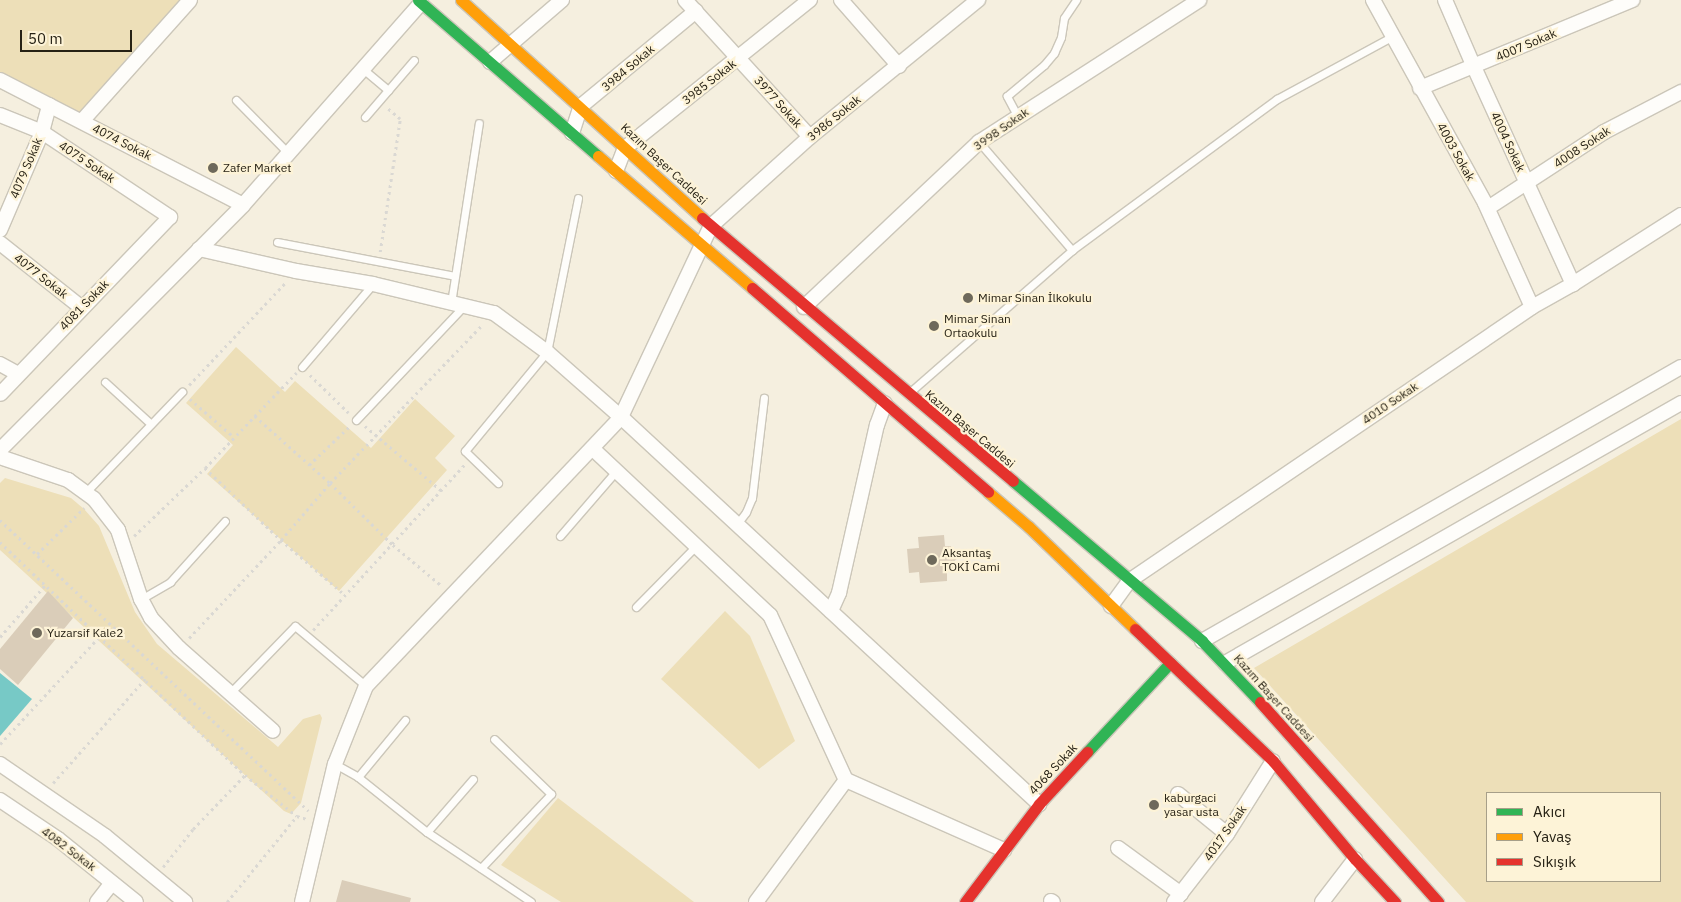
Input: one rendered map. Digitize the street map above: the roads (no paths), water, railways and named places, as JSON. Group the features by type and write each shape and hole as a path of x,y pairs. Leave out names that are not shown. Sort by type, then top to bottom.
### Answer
{"main road":[{"name":"Kazım Başer Caddesi","path":"461,0 581,106 710,226 1202,641 1225,663 1438,902"},
{"path":"420,2 1029,527 1273,761 1355,859 1395,902"},
{"name":"4068 Sokak","path":"965,902 1039,804 1170,663"}],"street":[{"path":"82,122 190,0"},
{"path":"490,62 562,0"},
{"name":"3977 Sokak","path":"685,0 810,137"},
{"name":"3985 Sokak","path":"625,148 739,59 810,0"},
{"path":"841,0 899,66"},
{"name":"3986 Sokak","path":"366,686 621,418 700,244 710,226 810,137 978,0"},
{"name":"3998 Sokak","path":"804,307 979,142 1199,0"},
{"name":"4003 Sokak","path":"1373,0 1488,208 1532,307"},
{"name":"4004 Sokak","path":"1446,0 1474,67 1573,284"},
{"name":"4007 Sokak","path":"1420,88 1632,0"},
{"path":"0,450 243,205 420,2"},
{"name":"3984 Sokak","path":"581,106 696,11"},
{"name":"4074 Sokak","path":"0,80 243,205"},
{"name":"4008 Sokak","path":"1488,208 1604,132 1681,92"},
{"name":"4079 Sokak","path":"0,230 42,132 50,105"},
{"path":"572,133 581,106"},
{"name":"4075 Sokak","path":"0,115 42,132 170,217"},
{"path":"616,171 625,148"},
{"name":"4010 Sokak","path":"1110,606 1129,581 1532,307 1573,284 1681,216"},
{"name":"4081 Sokak","path":"0,394 170,217"},
{"name":"4077 Sokak","path":"0,243 82,308"},
{"path":"199,249 296,271 373,284 494,313 547,352 621,418 1039,804"},
{"path":"0,364 18,374"},
{"path":"1202,641 1681,366"},
{"path":"832,611 839,592 877,425 885,403"},
{"path":"1225,663 1681,403"},
{"path":"593,449 770,615 846,780 1004,850"},
{"path":"0,457 51,473 90,495 110,518 124,545 141,599 152,618 179,648 273,731"},
{"path":"302,902 335,764 366,686"},
{"name":"4017 Sokak","path":"1177,898 1227,834 1273,761"},
{"path":"0,764 105,836 185,902"},
{"path":"756,902 846,780"},
{"path":"1178,794 1227,834"},
{"name":"4082 Sokak","path":"0,800 58,839 136,902"},
{"path":"1118,848 1177,898"},
{"path":"1322,902 1355,859"},
{"path":"97,902 112,883"}],"lane":[{"path":"1018,117 1007,96 1044,65 1054,53 1061,37 1064,18 1076,0"},
{"path":"908,394 1072,250 1277,99 1393,36"},
{"path":"366,117 414,60"},
{"path":"364,68 388,90"},
{"path":"236,100 288,153"},
{"path":"356,420 457,305 455,276 480,123"},
{"path":"979,142 1072,250"},
{"path":"498,483 465,450 547,352 578,198"},
{"path":"277,242 455,276"},
{"path":"302,366 373,284"},
{"path":"105,382 151,424"},
{"path":"90,495 151,424 182,392"},
{"path":"737,524 746,512 752,498 764,398"},
{"path":"560,536 617,470"},
{"path":"141,599 170,582 225,521"},
{"path":"636,607 697,545"},
{"path":"231,692 295,626 366,686"},
{"path":"358,777 405,720"},
{"path":"481,868 551,794 494,739"},
{"path":"335,764 358,777 428,832 531,902"},
{"path":"428,832 473,779"}],"water":[{"path":"0,673 32,699 0,736"}],"place":[{"name":"Zafer Market","path":"213,168"},
{"name":"Mimar Sinan İlkokulu","path":"968,298"},
{"name":"Mimar Sinan Ortaokulu","path":"934,326"},
{"name":"Aksantaş TOKİ Cami","path":"932,560"},
{"name":"Yuzarsif Kale2","path":"37,633"},
{"name":"kaburgaci yasar usta","path":"1154,805"}]}
